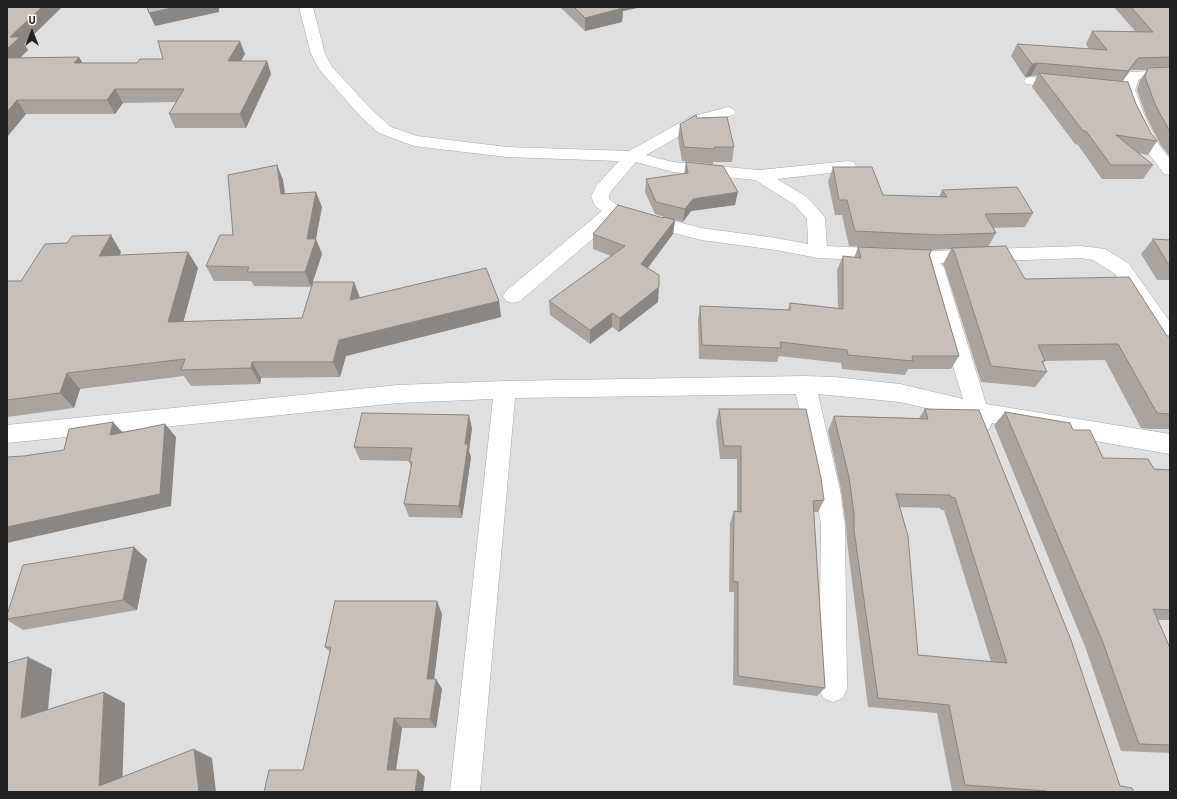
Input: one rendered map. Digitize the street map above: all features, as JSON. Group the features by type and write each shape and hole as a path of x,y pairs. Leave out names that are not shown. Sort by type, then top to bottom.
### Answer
{"street":[{"path":"306,7 318,54 326,69 367,114 385,130 414,141 453,147 507,152 632,156 673,166 717,172 759,175 848,166"},
{"path":"1170,74 1135,75 1120,90 1137,117 1151,146 1170,170"},
{"path":"1031,81 1075,86"},
{"path":"728,112 696,120 632,156 603,189 600,196 601,202 614,212 701,234 776,244 818,252 931,257 1081,252 1098,254 1122,269 1170,338"},
{"path":"759,175 801,201 816,218 818,252"},
{"path":"513,296 614,212"},
{"path":"934,268 976,411 991,447"},
{"path":"805,385 828,490 833,526 833,688"},
{"path":"7,434 398,394 505,390 805,385 834,386 893,392 976,411 1170,444"},
{"path":"465,792 505,390"}],"shaded area":[{"path":"7,7 1170,7 1170,792 7,792"}],"building":[{"path":"7,7 42,7 10,37 20,37 7,49"},
{"path":"147,7 176,7 149,13"},
{"path":"574,7 621,7 623,8 585,18"},
{"path":"1131,7 1170,7 1170,57 1138,58 1128,71 1038,63 1032,64 1017,44 1107,50 1092,31 1153,32"},
{"path":"158,41 240,41 228,61 267,61 240,114 169,114 184,89 115,89 107,100 17,100 7,112 7,58 79,57 74,63 137,63 140,59 163,59"},
{"path":"1170,67 1170,132 1155,104 1145,77 1148,68"},
{"path":"1039,73 1128,82 1136,104 1151,133 1157,141 1116,135 1153,165 1111,165 1086,131 1083,131"},
{"path":"696,115 697,118 727,117 734,147 714,147 715,149 684,147 680,124"},
{"path":"686,162 723,166 738,192 693,199 685,209 656,202 646,179 688,173"},
{"path":"277,165 281,194 316,192 307,239 316,239 305,272 247,272 249,267 206,266 220,235 233,235 228,175"},
{"path":"833,167 872,167 883,195 947,197 942,190 1017,187 1033,213 985,214 996,233 938,235 855,231 847,200 839,200"},
{"path":"618,205 675,220 641,264 659,275 659,287 620,318 612,313 590,330 549,301 625,246 593,234"},
{"path":"111,235 99,256 188,252 168,322 302,318 313,282 354,282 350,300 486,268 499,301 339,340 333,362 252,362 251,368 181,370 185,359 67,373 60,393 7,400 7,281 21,281 45,244 67,243 72,236"},
{"path":"1153,239 1170,240 1170,265 1169,265"},
{"path":"1006,246 1025,279 1129,277 1167,336 1170,336 1170,414 1157,413 1118,344 1038,345 1045,361 1042,361 1047,372 991,366 954,251 951,248"},
{"path":"858,247 932,250 929,254 959,356 912,356 913,361 848,355 847,350 780,342 781,348 702,345 700,306 790,310 790,303 843,309 843,256 861,258"},
{"path":"719,409 806,409 821,478 824,500 813,501 825,688 738,676 738,582 733,581 734,511 741,512 741,446 724,446"},
{"path":"925,409 979,410 1071,640 1120,786 1132,788 1134,792 1048,792 965,785 949,705 878,698 854,530 854,513 849,477 834,416 928,419","holes":["896,494 950,495 951,497 955,498 1007,663 918,655 908,536"]},
{"path":"1005,412 1070,423 1073,430 1090,430 1103,458 1148,459 1154,469 1170,470 1170,610 1153,609 1170,648 1170,745 1139,744 1102,640"},
{"path":"362,413 469,415 465,444 468,444 459,506 404,504 412,462 409,462 412,448 354,447"},
{"path":"113,422 110,435 165,424 160,494 7,527 7,457 64,450 69,429"},
{"path":"134,547 123,600 7,619 23,565"},
{"path":"335,601 437,601 427,679 436,679 430,719 394,718 387,770 418,770 415,792 264,792 269,770 303,770 331,647 325,647"},
{"path":"28,657 21,718 104,692 99,786 194,749 199,792 7,792 7,663"}]}
